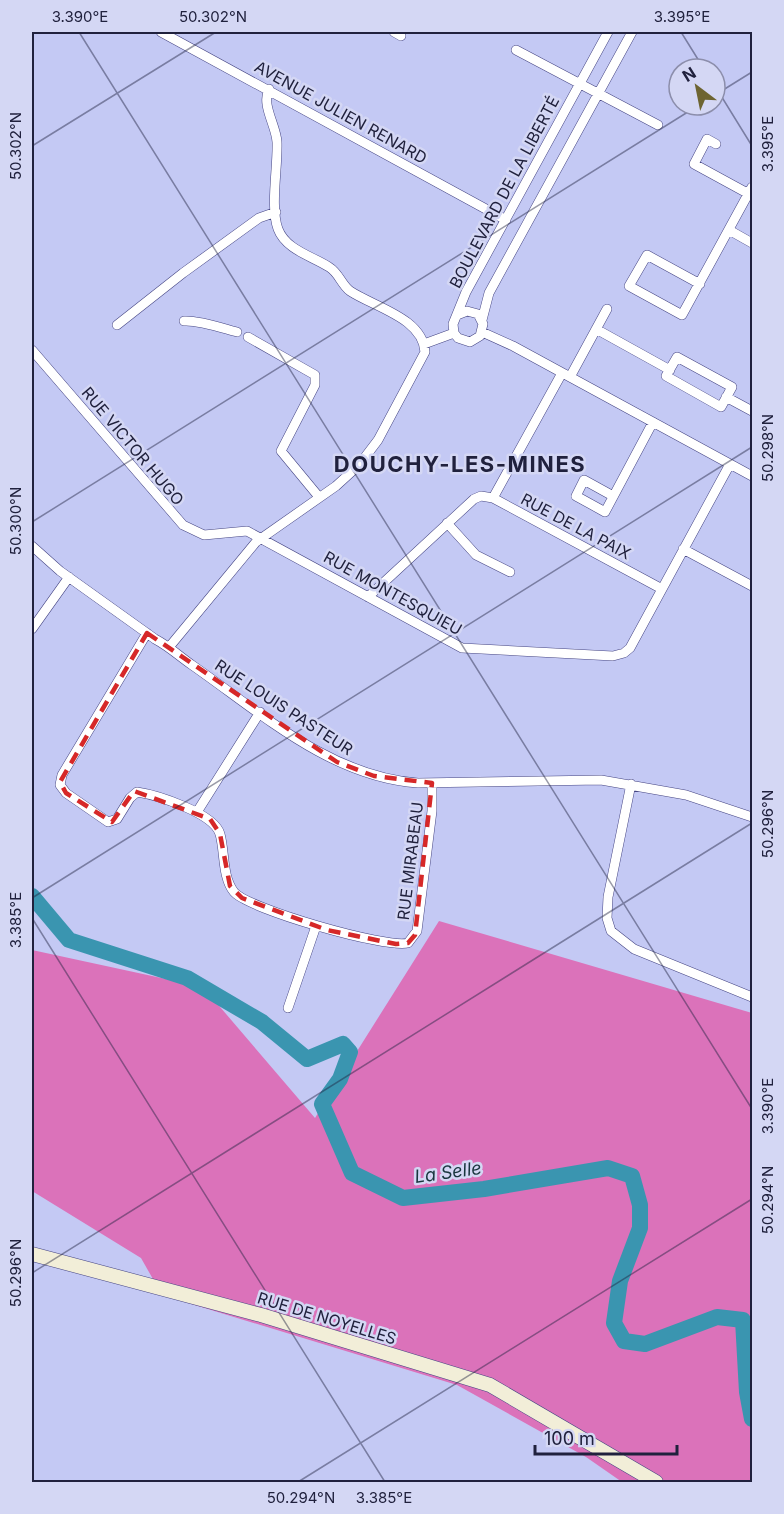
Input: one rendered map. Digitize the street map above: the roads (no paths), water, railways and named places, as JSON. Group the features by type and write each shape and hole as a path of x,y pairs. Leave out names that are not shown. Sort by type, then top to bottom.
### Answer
{"street":[{"name":"AVENUE JULIEN RENARD","path":"161,32 506,220"},
{"name":"BOULEVARD DE LA LIBERTÉ","path":"457,315 466,292 608,32"},
{"path":"482,320 472,311 457,315 453,324 454,333 460,340 470,342 482,332 487,298 632,32"},
{"name":"BOULEVARD DE LA LIBERTÉ","path":"516,50 658,125"},
{"path":"170,646 260,538 349,476 374,446 424,356 424,344 409,324 349,290 333,269 289,244 280,232 276,212 277,141 266,100 269,89"},
{"path":"699,284 647,255 629,286 682,315 751,190 694,164 707,139 716,144"},
{"path":"117,325 250,224 263,216 276,212"},
{"path":"729,230 753,243"},
{"path":"368,597 478,497 493,498 607,309"},
{"path":"184,321 196,321 237,332"},
{"path":"596,329 670,370"},
{"path":"482,332 499,338 752,474"},
{"path":"424,344 454,333"},
{"path":"248,337 312,373 316,378 315,385 281,451 320,497"},
{"name":"RUE VICTOR HUGO","path":"32,350 174,517 199,534 210,535 244,530 260,538"},
{"path":"677,357 732,387 726,397 721,407 666,376 677,357"},
{"path":"726,397 753,411"},
{"path":"613,496 653,422"},
{"name":"RUE MONTESQUIEU","path":"260,538 466,650 620,655 630,648 730,464"},
{"name":"RUE DE LA PAIX","path":"493,498 662,589"},
{"path":"447,524 476,555 510,572"},
{"name":"RUE LOUIS PASTEUR","path":"32,546 69,577 147,633 170,646 182,658 260,712 321,753 358,771 399,781 432,783 583,779 632,784 687,795 753,817"},
{"path":"683,549 753,586"},
{"path":"32,629 69,577"},
{"path":"147,633 60,778 60,785 66,793 112,822 117,819 132,795 137,792 197,812 210,819 219,830 228,881 235,893 261,907 316,926 288,1008"},
{"path":"197,812 260,712"},
{"name":"RUE MIRABEAU","path":"316,926 396,944 405,945 411,941 418,920 432,811 432,783"},
{"path":"632,784 608,897 608,923 614,935 622,943 753,997"},
{"name":"RUE DE NOYELLES","path":"32,1254 261,1315 480,1381 508,1393 656,1482"}],"waterway":[{"name":"La Selle","path":"32,896 69,940 187,978 262,1022 307,1059 343,1044 350,1052 340,1079 322,1104 352,1173 403,1198 484,1189 608,1168 632,1176 640,1205 640,1228 620,1281 614,1323 624,1341 645,1344 717,1317 743,1320 747,1392 752,1419"}],"district":[{"name":"DOUCHY-LES-MINES","path":"460,464"}]}
